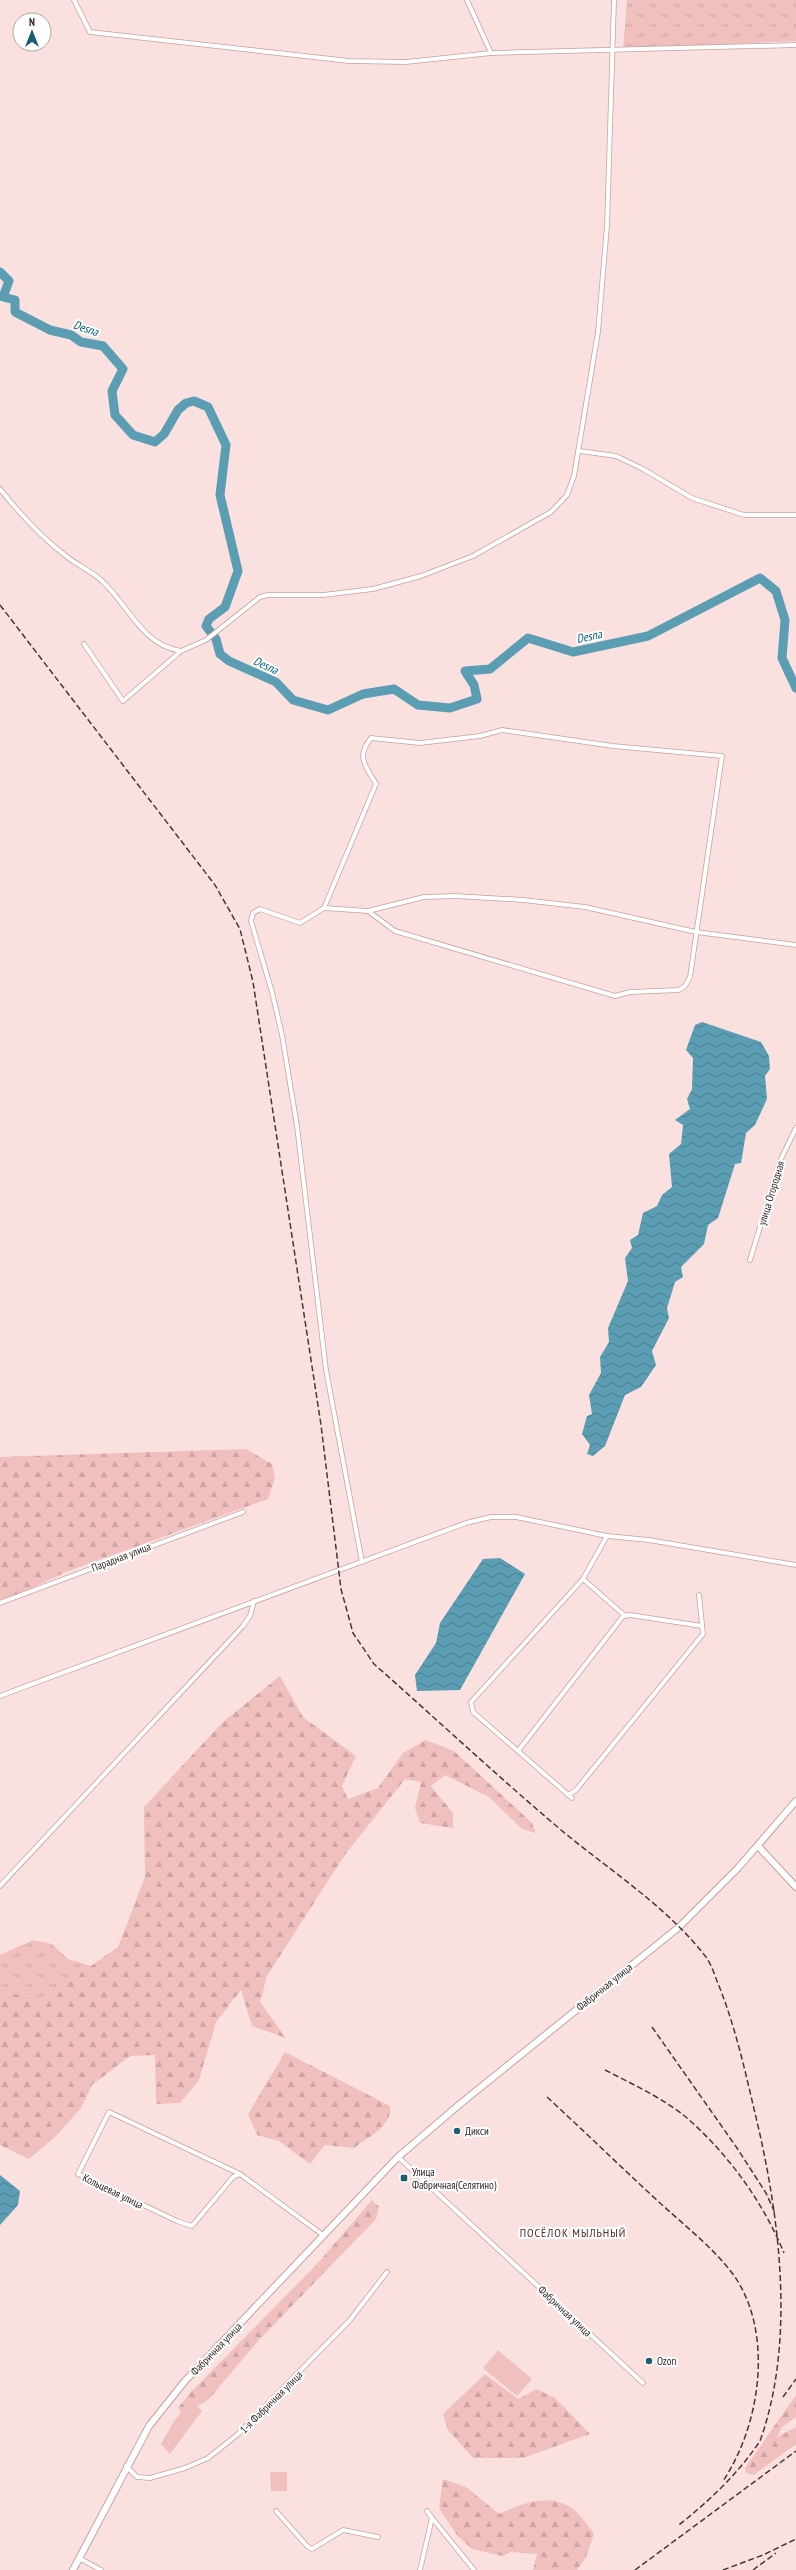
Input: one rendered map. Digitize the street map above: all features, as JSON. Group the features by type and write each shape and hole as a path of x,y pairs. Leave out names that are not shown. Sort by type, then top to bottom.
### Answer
{"street":[{"path":"74,0 90,32 349,61 406,62 491,53 796,45"},
{"path":"467,0 491,53"},
{"path":"84,644 123,701 181,651 207,638 260,597 268,594 323,595 373,589 421,576 496,545 561,503 571,488 580,451 598,332 607,226 614,0"},
{"path":"580,451 616,456 643,469 692,498 744,515 796,515"},
{"path":"0,489 28,523 66,556 101,580 123,604 147,636 158,644 181,651"},
{"path":"362,1562 326,1370 297,1126 282,1035 272,992 251,921 253,913 260,909 300,923 324,908 376,784 362,761 363,748 371,738 420,743 480,736 502,730 613,746 722,756 690,977 685,986 679,990 630,992 615,996 395,931 368,911"},
{"path":"324,908 368,911 424,897 455,896 585,907 696,932 755,938 796,945"},
{"name":"улица Огородная","path":"750,1260 780,1161 796,1128"},
{"name":"Парадная улица","path":"0,1603 243,1512"},
{"path":"0,1696 466,1523 491,1517 516,1516 607,1536 796,1565"},
{"path":"607,1536 583,1579 471,1702 473,1712 570,1796 703,1634 699,1595"},
{"path":"583,1579 623,1616"},
{"path":"0,1886 243,1626 250,1616 254,1601"},
{"path":"518,1751 623,1616 630,1615 702,1626"},
{"name":"Фабричная улица","path":"73,2570 126,2466 149,2426 165,2404 398,2157 455,2108 679,1927 758,1846 796,1801"},
{"path":"758,1846 796,1888"},
{"name":"Кольцевая улица","path":"240,2174 233,2178 192,2226 177,2221 78,2174 109,2112 240,2174 324,2235"},
{"name":"Фабричная улица","path":"398,2157 643,2383"},
{"name":"1-я Фабричная улица","path":"126,2466 137,2477 150,2478 185,2468 208,2458 237,2435 282,2392 350,2320 388,2272"},
{"path":"276,2511 307,2546 312,2549 343,2530 378,2537"},
{"path":"427,2511 474,2570"},
{"path":"420,2570 432,2518"},
{"path":"79,2558 101,2570"}],"green space":[{"path":"627,0 796,0 796,41 623,49"},
{"path":"246,1449 272,1464 275,1478 268,1499 66,1572 0,1603 0,1457"},
{"path":"280,1676 303,1717 356,1756 342,1786 348,1799 378,1788 403,1753 426,1740 454,1751 532,1823 536,1833 522,1829 489,1797 445,1775 431,1786 453,1813 453,1828 420,1823 415,1808 421,1782 405,1779 344,1856 267,1976 260,2002 286,2038 252,2026 241,1990 216,2022 199,2080 180,2103 156,2104 155,2055 130,2056 92,2085 81,2108 56,2136 29,2159 0,2145 0,1992 45,1998 118,1947 145,1877 144,1807 223,1722"},
{"path":"33,1940 52,1944 68,1959 91,1966 45,1998 0,1992 0,1955"},
{"path":"285,2052 390,2106 390,2113 384,2125 354,2148 325,2145 310,2164 279,2141 257,2135 248,2114"},
{"path":"372,2200 379,2207 376,2219 259,2340 208,2400 182,2414 178,2408 190,2393 318,2263"},
{"path":"498,2350 532,2379 517,2396 483,2368"},
{"path":"485,2374 518,2399 537,2389 555,2398 590,2434 523,2458 473,2458 448,2430 443,2414"},
{"path":"796,2395 796,2417 782,2427 777,2437 796,2427 796,2444 754,2475 746,2473 745,2468"},
{"path":"192,2400 202,2411 170,2454 161,2444 174,2421"},
{"path":"270,2472 287,2472 287,2491 271,2491"},
{"path":"443,2479 466,2487 499,2514 517,2506 536,2501 555,2501 564,2504 579,2514 594,2534 586,2557 577,2570 533,2570 537,2554 511,2552 503,2556 472,2549 457,2535 439,2508"}],"water":[{"path":"702,1022 761,1042 769,1056 770,1069 765,1076 767,1099 755,1125 746,1133 741,1163 735,1164 718,1218 708,1225 704,1244 681,1267 683,1277 675,1282 667,1308 669,1318 652,1351 656,1365 641,1387 625,1395 605,1446 593,1456 587,1454 590,1445 582,1434 587,1416 592,1414 589,1395 601,1373 600,1357 609,1342 608,1328 628,1281 625,1258 632,1248 630,1240 638,1235 643,1213 657,1206 662,1195 672,1187 669,1154 681,1144 683,1125 675,1120 690,1109 687,1099 692,1089 693,1058 686,1050 695,1025"},
{"path":"500,1558 525,1574 460,1690 417,1691 415,1675 436,1643 440,1623 483,1559"},
{"path":"0,2175 20,2191 18,2205 0,2225"}],"waterway":[{"name":"Desna","path":"0,272 9,281 3,297 15,300 15,312 50,330 71,335 81,342 103,346 123,369 112,391 115,415 133,435 155,442 164,434 178,410 186,403 194,401 208,407 226,445 220,495 238,571 225,607 209,619 206,626 216,639 220,654 229,661 276,682 293,700 328,710 363,694 394,689 418,705 450,708 477,699 474,685 465,671 490,669 528,638 573,652 648,636 760,578 776,591 785,620 782,658 796,688"}],"railway":[{"path":"0,605 215,885 240,929 253,982 321,1425 341,1589 353,1633 374,1664 509,1785 573,1840 653,1903 690,1938 706,1957 712,1969 734,2028 763,2150 777,2234 781,2320 778,2362 771,2402 760,2441 742,2465 723,2486 679,2525"},
{"path":"652,2027 737,2148 766,2193 775,2213"},
{"path":"605,2070 668,2104 687,2118 702,2132 731,2164 743,2180 766,2216 784,2253"},
{"path":"547,2097 709,2247 735,2277 747,2300 755,2326 758,2353 758,2380 746,2434 736,2459 723,2481"},
{"path":"783,2397 796,2379"},
{"path":"635,2570 796,2451"},
{"path":"723,2570 763,2555 796,2539"},
{"path":"753,2570 776,2553"}],"place":[{"name":"Дикси","path":"457,2131"},
{"name":"Улица Фабричная(Селятино)","path":"404,2178"},
{"name":"Ozon","path":"649,2361"}],"district":[{"name":"ПОСЁЛОК МЫЛЬНЫЙ","path":"573,2232"}]}
